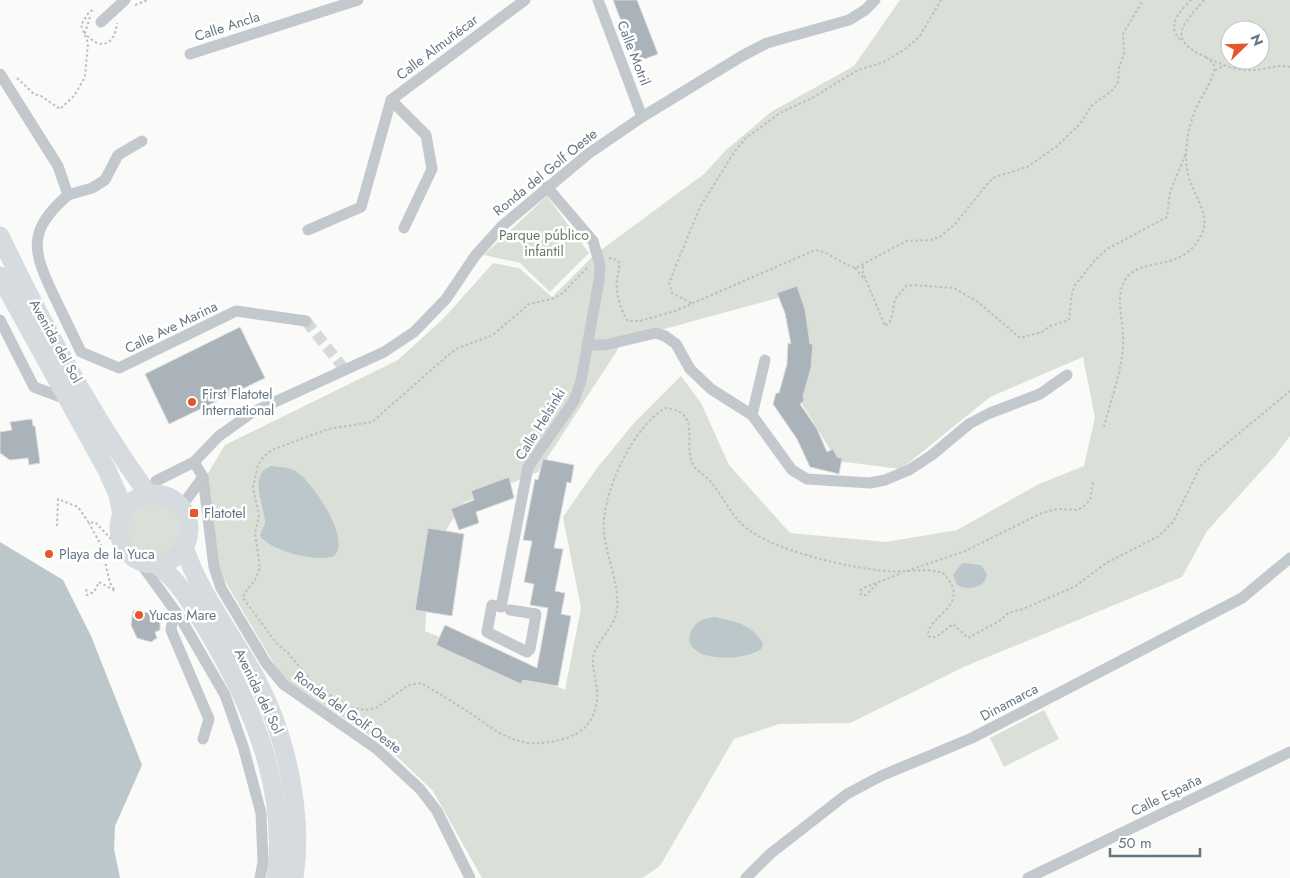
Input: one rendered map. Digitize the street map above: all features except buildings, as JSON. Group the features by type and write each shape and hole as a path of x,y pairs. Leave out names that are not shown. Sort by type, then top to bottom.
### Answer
{"main road":[{"name":"Avenida del Sol","path":"0,236 74,357 124,461 150,494"},
{"name":"Avenida del Sol","path":"0,276 111,478 118,495 122,514"},
{"path":"150,494 168,497 181,507 185,514 188,531 184,547 176,556 147,562 130,554 116,538 122,514 128,505 138,498 150,494"},
{"name":"Avenida del Sol","path":"184,547 189,563 211,605 252,671 280,731 294,798 297,862 294,878"},
{"name":"Avenida del Sol","path":"147,562 177,583 197,613 237,680 261,738 275,800 278,864 276,878"}],"street":[{"path":"98,18 125,0"},
{"name":"Calle Ancla","path":"190,54 358,0"},
{"name":"Calle Almuñécar","path":"391,100 525,0"},
{"name":"Calle Motril","path":"598,0 642,117"},
{"name":"Ronda del Golf Oeste","path":"150,494 156,481 194,462 219,436 253,412 384,352 414,332 446,299 475,256 491,238 546,187 588,154 642,117 742,56 767,43 849,20 865,10 875,0"},
{"path":"0,74 58,166 68,195"},
{"path":"308,230 361,207 391,100 426,135 432,169 404,228"},
{"path":"74,357 39,266 36,247 41,228 50,211 68,195 92,188 105,180 118,156 142,141"},
{"name":"Calle Helsinki","path":"510,610 536,614 530,649 527,652 487,632 492,605 501,607 528,467 574,401 581,380 599,280 598,253 593,241 546,187"},
{"name":"Calle Ave Marina","path":"74,357 119,368 236,311 306,321"},
{"path":"1,323 34,387 66,399"},
{"path":"587,345 605,345 656,333 665,336 676,344 690,369 711,389 752,415 792,470 807,478 870,483 885,480 909,470 932,456 969,424 990,413 1040,394 1067,375"},
{"path":"752,415 765,360"},
{"name":"Ronda del Golf Oeste","path":"194,462 203,477 214,567 221,588 266,663 283,684 377,749 414,783 437,811 470,878"},
{"path":"181,507 203,477"},
{"name":"Dinamarca","path":"746,878 770,854 847,794 881,776 972,738 1242,598 1290,558"},
{"path":"147,562 225,695 243,746 261,813 263,862 260,878"},
{"path":"174,610 171,630 209,719 203,739"},
{"name":"Calle España","path":"1028,878 1290,752"}],"path":[{"path":"691,304 672,293 669,283 700,207 735,151 746,138 780,113 812,98 858,70 882,63 905,49 919,36 941,0"},
{"path":"852,267 864,265 894,246 906,241 930,240 940,236 955,224 989,182 1032,164 1070,136 1081,124 1091,106 1109,94 1118,82 1119,68 1124,54 1123,34 1143,0"},
{"path":"1187,47 1174,30 1176,16 1190,0"},
{"path":"1204,0 1186,20 1182,28 1181,40 1187,47 1220,63"},
{"path":"16,76 34,94 41,96 60,109 74,96 84,77 88,43 82,25 89,12 93,10 98,18"},
{"path":"1104,427 1122,353 1124,337 1119,304 1120,291 1124,282 1134,271 1177,259 1187,251 1203,231 1204,221 1190,181 1186,153 1189,128 1195,109 1214,70 1213,63 1206,57"},
{"path":"1270,66 1290,67"},
{"path":"1214,70 1220,68"},
{"path":"864,265 863,273 885,326 891,320 898,295 909,285 954,288 965,293 1020,338 1065,323 1071,314 1072,294 1075,285 1096,259 1106,249 1167,217 1170,192 1186,153"},
{"path":"604,258 612,257 618,260 620,265 617,287 628,321 654,318 816,250 822,251 838,262 852,267 868,283"},
{"path":"593,264 563,293 552,299 530,304 493,335 452,352 372,422 328,429 272,450 258,465 253,487 259,516 256,533 260,568 255,580 243,598 267,633 288,653 312,682 338,701 353,708 366,710 383,705 409,685 421,683 500,735 517,742 547,742 572,736 582,730 593,715 596,705 598,687 593,660 595,652 609,630 618,608 604,531 609,498 627,450 647,422 666,408 675,409 684,416 690,426 691,461 695,468 710,481 734,516 746,528 782,548 884,571 936,570 943,573 952,586 951,604 927,632 930,637 936,637 954,624 966,638 970,638 1008,613 1023,609 1076,586 1106,563 1159,536 1177,516 1200,465 1290,391"},
{"path":"877,584 866,595 861,595 860,591 863,588 966,551 1042,513 1057,509 1076,510 1083,507 1090,500 1093,482"},
{"path":"57,526 58,499 78,507 101,545 110,583 115,591 99,582 94,592 87,595 86,588"},
{"path":"89,523 95,522 116,538"}],"green space":[{"path":"900,0 1290,0 1290,436 1275,456 1207,531 1182,577 966,666 850,723 779,724 734,739 660,866 642,878 482,878 433,791 388,748 282,677 219,571 207,475 225,445 398,360 445,317 493,263 519,268 552,297 594,255 704,174 726,150 771,112 854,66","holes":["796,293 799,399 837,461 901,469 990,397 1083,357 1095,417 1084,466 1039,484 957,530 886,542 790,533 729,465 701,403 681,376 634,423 597,468 563,517 581,608 565,690 425,631 430,556 463,503 538,472 624,340"]},
{"name":"Parque público infantil","path":"547,196 589,253 550,292 520,263 484,255"},
{"path":"155,502 165,504 174,510 180,519 182,529 180,539 174,548 165,554 155,556 145,554 136,548 130,539 128,529 130,519 136,510 145,504"},
{"path":"1044,710 1059,739 1004,767 990,738"}],"shaded area":[{"path":"271,466 288,468 297,472 320,499 334,525 338,538 338,548 334,556 326,558 306,557 284,551 260,536 265,521 259,491 260,476 264,470"},
{"path":"0,542 63,580 91,636 142,765 115,826 114,849 120,878 0,878"},
{"path":"962,563 981,565 987,574 986,579 976,587 966,588 957,585 953,575"},
{"path":"715,617 742,624 754,632 763,644 761,649 744,656 721,658 700,653 693,647 689,639 692,629 701,621"}],"tunnel":[{"path":"306,321 346,371"}],"place":[{"name":"First Flatotel International","path":"192,402"},
{"name":"Flatotel","path":"194,513"},
{"name":"Playa de la Yuca","path":"49,554"},
{"name":"Yucas Mare","path":"139,615"}]}
